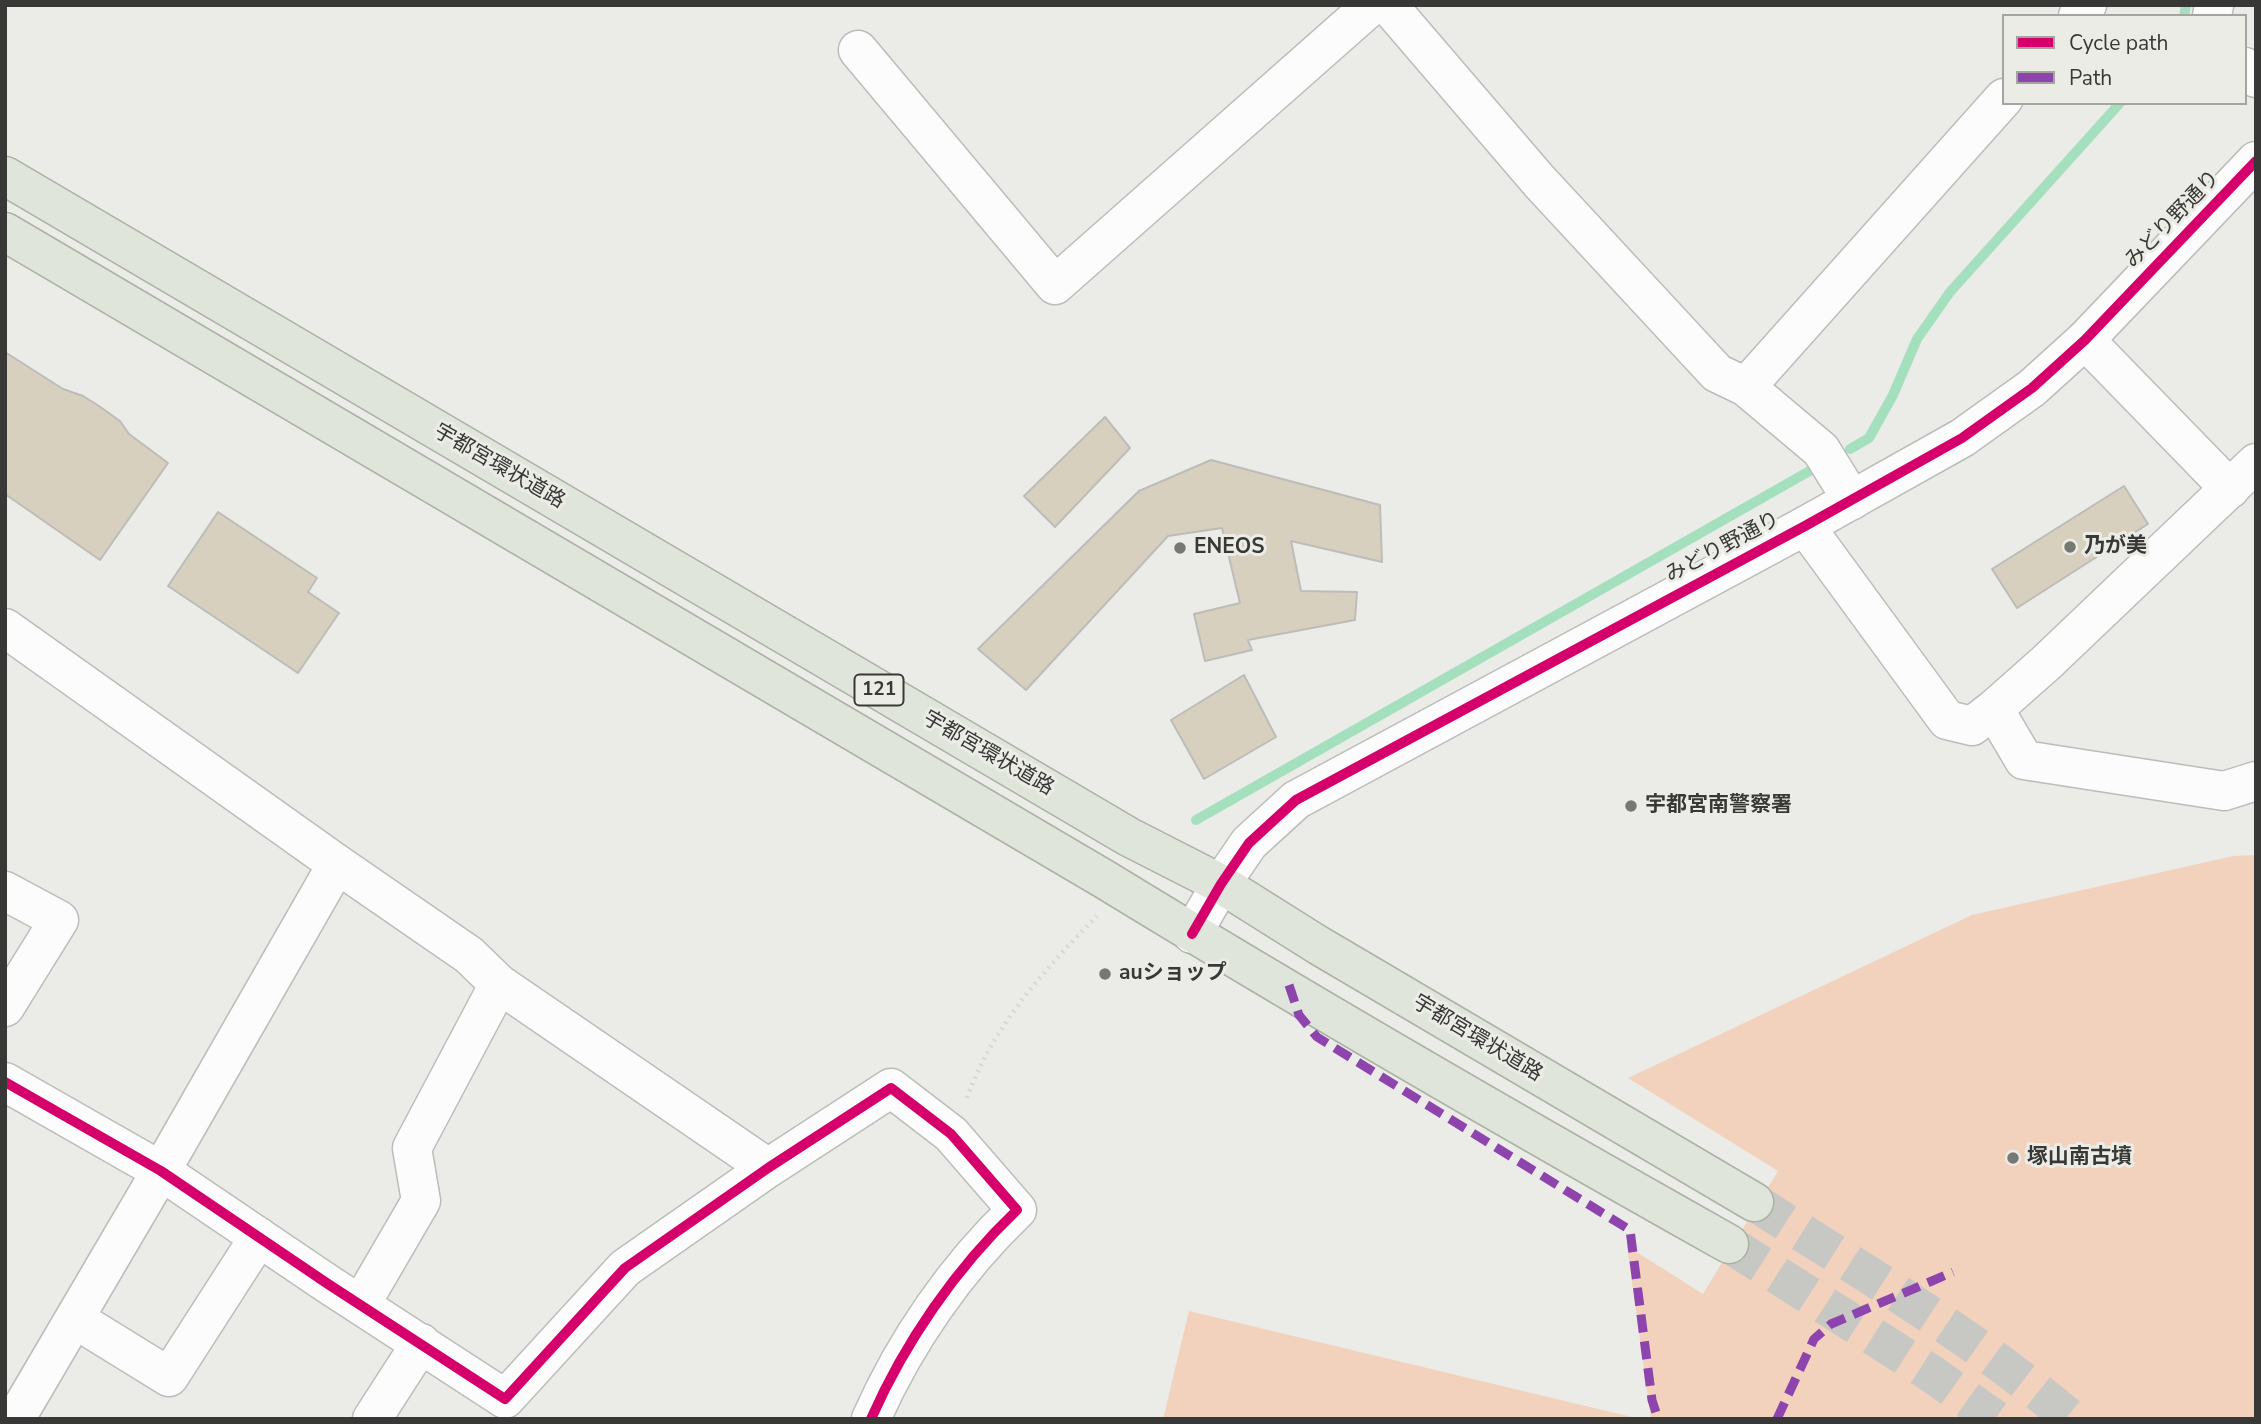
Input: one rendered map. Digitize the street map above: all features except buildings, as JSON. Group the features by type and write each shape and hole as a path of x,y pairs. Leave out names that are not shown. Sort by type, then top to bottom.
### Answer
{"highway":[{"name":"宇都宮環状道路","path":"5,176 1117,830 1221,884 1330,952 1754,1202"},
{"name":"121","path":"5,232 1192,934 1544,1140 1729,1244"}],"street":[{"path":"858,50 1055,285 1372,5"},
{"path":"1388,5 1539,181 1717,373 1746,387 1821,450 1852,500"},
{"path":"1746,387 2002,101"},
{"name":"みどり野通り","path":"1192,934 1249,843 1296,800 1852,500 1962,438 2032,388 2085,340 2256,161"},
{"path":"1805,526 1947,720 1972,726 1994,709 2243,476 2085,340"},
{"path":"5,628 470,955 499,984 768,1168"},
{"path":"1994,709 2024,760 2224,791 2256,781"},
{"path":"20,1411 337,864"},
{"path":"5,891 59,920 5,1007"},
{"path":"361,1304 421,1201 412,1148 499,984"},
{"path":"5,1082 161,1171 505,1399 625,1268 768,1168 891,1088 951,1134 1017,1210 955,1278 900,1362 871,1419"},
{"path":"75,1319 169,1377 259,1237"},
{"path":"372,1419 421,1343"}],"path":[{"path":"959,1144 965,1104 971,1089 990,1049 1010,1017 1037,981 1122,891"}],"shaded area":[{"path":"2256,855 2256,1419 1651,1419 1627,1246 1703,1294 1778,1171 1628,1078 1972,915 2233,856"},
{"path":"1189,1311 1640,1419 1163,1419"}],"waterway":[{"path":"2184,14 2186,5"},
{"path":"1850,449 1869,438 1893,395 1917,339 1950,292 2118,105"},
{"path":"1196,820 1813,469"}],"tunnel":[{"path":"1754,1202 1956,1332 2071,1419"},
{"path":"1729,1244 1929,1372 1995,1419"}],"marked path":[{"path":"1289,985 1299,1015 1317,1037 1630,1230 1652,1400 1658,1419"},
{"path":"1777,1419 1814,1339 1831,1324 1953,1272"}],"cycle path":[{"path":"1192,934 1249,843 1296,800 1805,526 1962,438 2032,388 2085,340 2256,161"},
{"path":"5,1082 161,1171 505,1399 625,1268 768,1168 891,1088 951,1134 1017,1210 973,1256 934,1307 900,1362 871,1419"}],"place":[{"name":"乃が美","path":"2070,547"},
{"name":"ENEOS","path":"1180,548"},
{"name":"宇都宮南警察署","path":"1631,806"},
{"name":"auショップ","path":"1105,974"},
{"name":"塚山南古墳","path":"2013,1158"}]}
